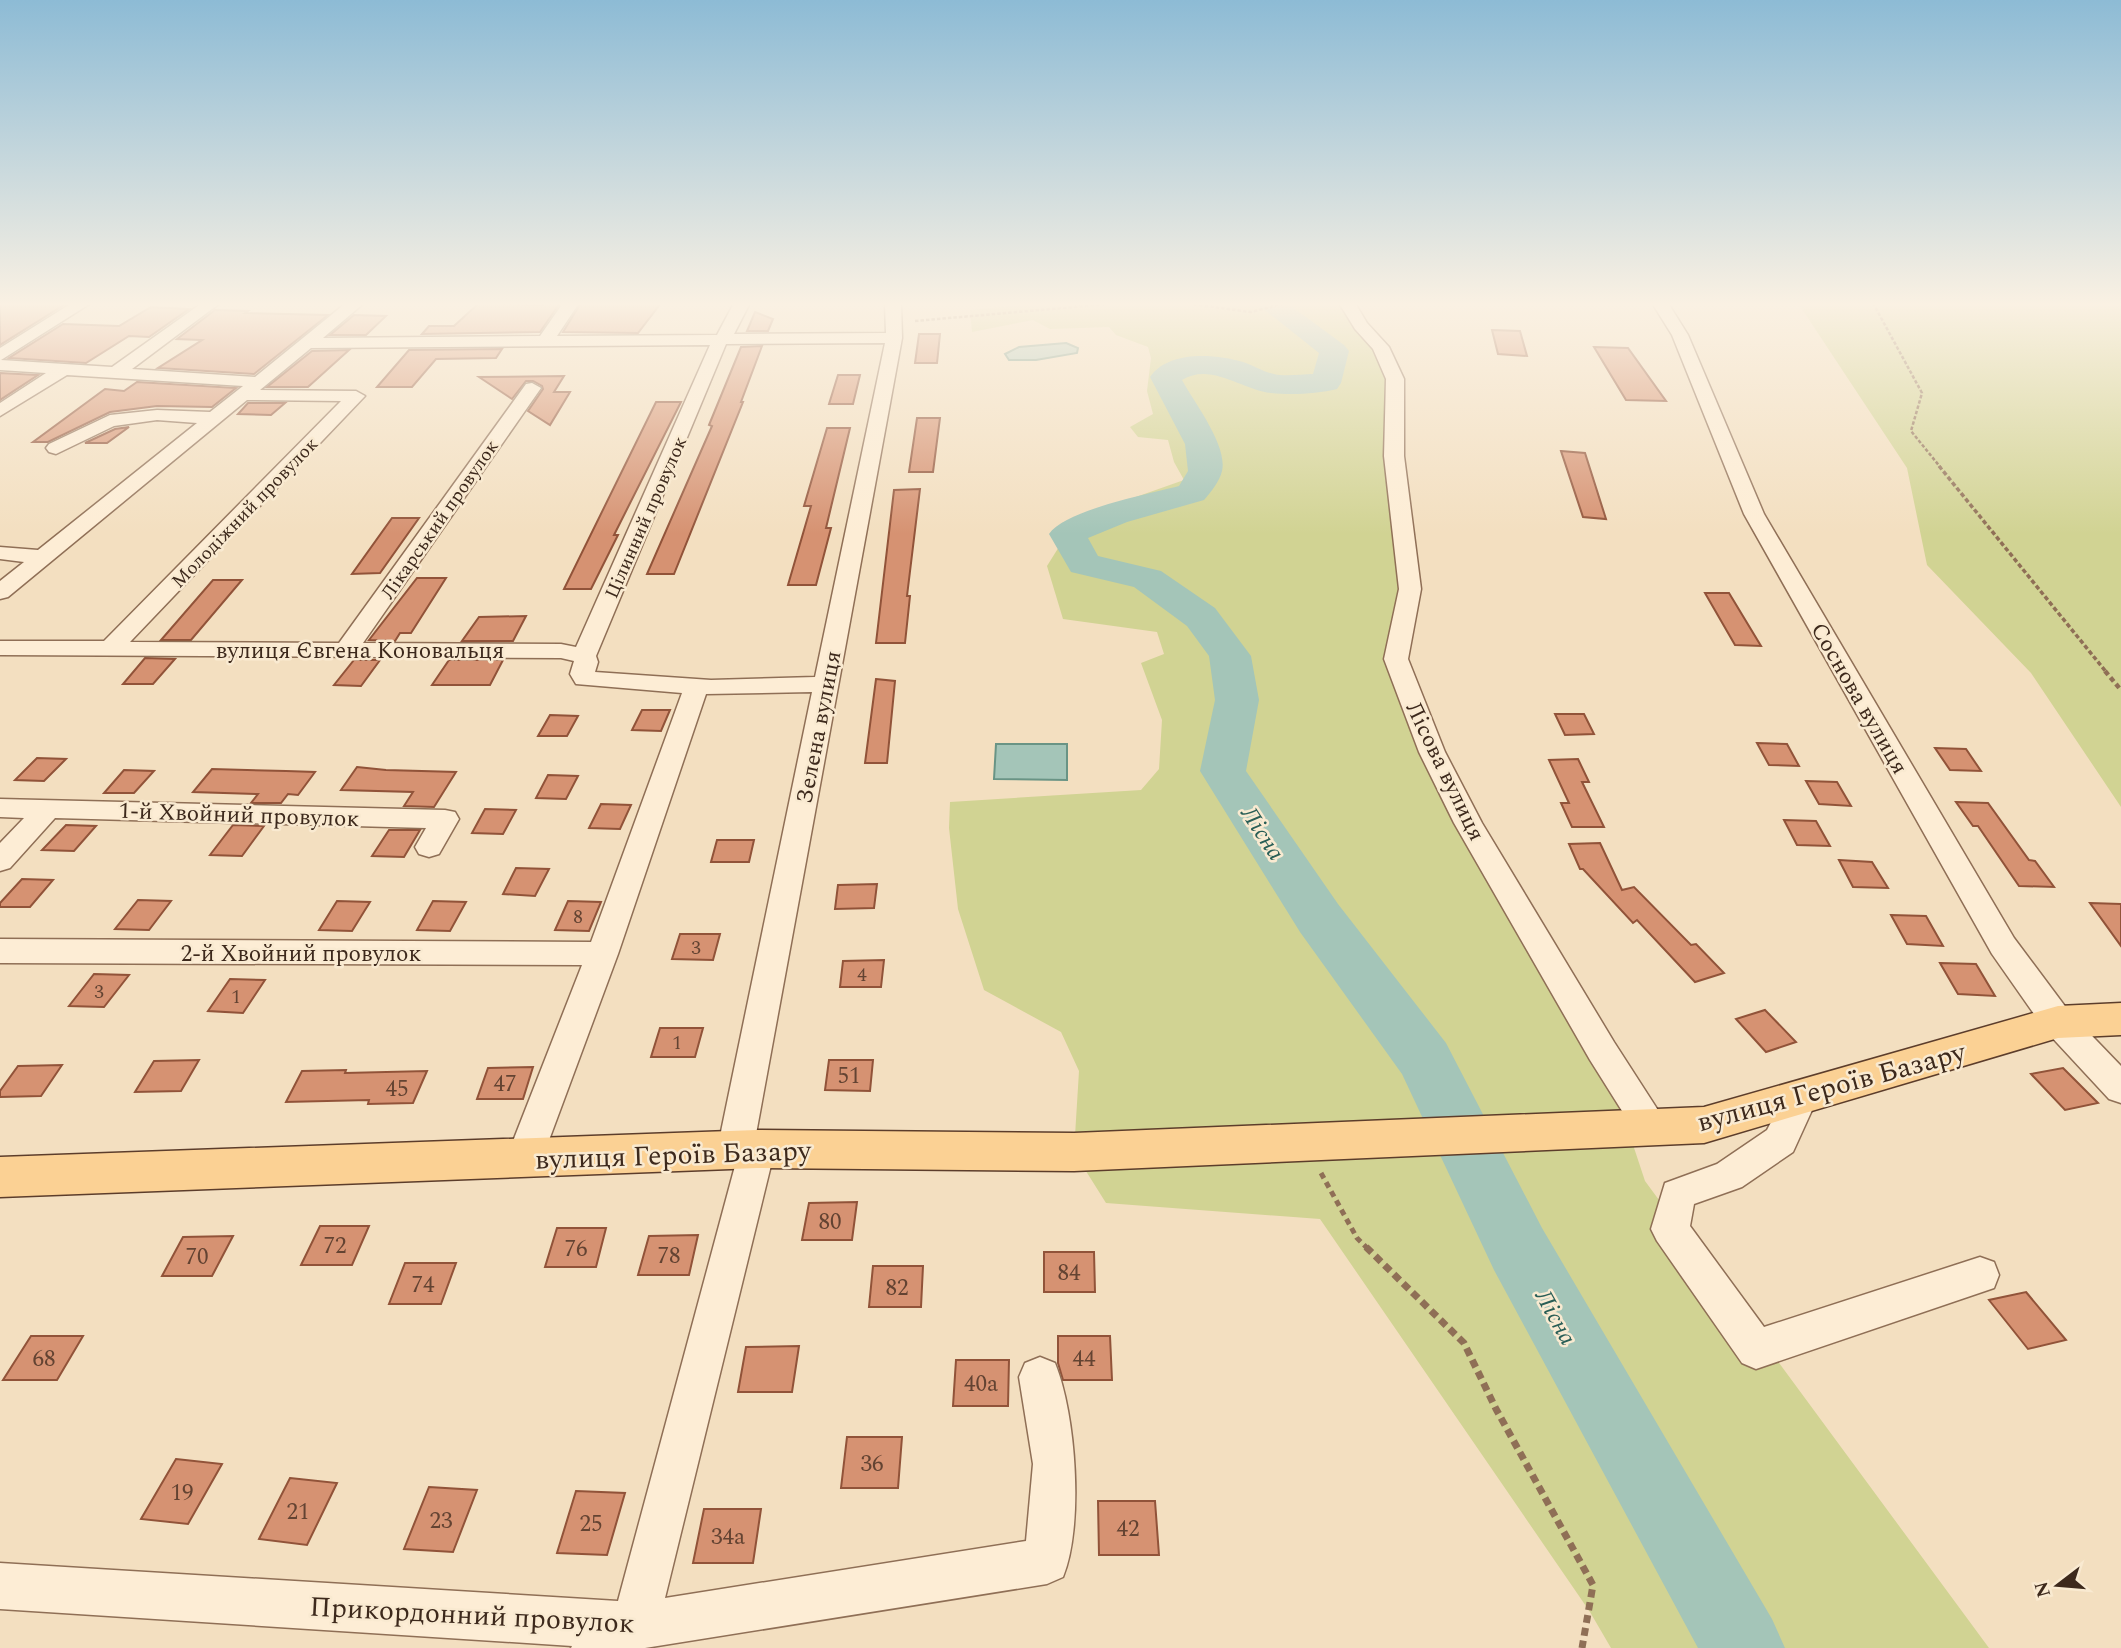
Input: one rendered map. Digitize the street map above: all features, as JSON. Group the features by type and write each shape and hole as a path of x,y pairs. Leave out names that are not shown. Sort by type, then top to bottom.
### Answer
{"main road":[{"path":"2058,1022 2121,1019"},
{"name":"вулиця Героїв Базару","path":"0,1177 746,1150 1074,1152 1704,1125 2058,1022"}],"street":[{"path":"0,411 47,380"},
{"path":"224,380 257,382"},
{"path":"0,592 260,380"},
{"name":"Цілинний провулок","path":"584,656 703,380"},
{"name":"Зелена вулиця","path":"635,1626 746,1150 882,380"},
{"name":"Лісова вулиця","path":"1395,380 1394,456 1410,589 1396,659 1432,752 1468,823 1602,1052 1651,1128"},
{"name":"Соснова вулиця","path":"1699,380 1754,514 2003,946 2058,1022 2121,1089"},
{"name":"Лікарський провулок","path":"346,650 532,388"},
{"name":"Молодіжний провулок","path":"109,650 356,396 240,396"},
{"path":"56,448 110,421 157,415 212,418"},
{"path":"0,553 41,557"},
{"name":"вулиця Євгена Коновальця","path":"0,648 561,651 584,656"},
{"path":"584,656 586,662 582,674 585,679 661,682 696,687 827,684"},
{"path":"524,1159 602,954 696,687"},
{"name":"1-й Хвойний провулок","path":"0,808 446,820 429,847"},
{"path":"0,861 48,808"},
{"name":"2-й Хвойний провулок","path":"0,951 602,954"},
{"path":"1801,1097 1780,1141 1730,1176 1678,1194 1670,1229 1756,1349 1980,1275"},
{"name":"Прикордонний провулок","path":"0,1586 635,1626 1047,1561 1055,1464 1040,1377"},
{"path":"595,1648 635,1626"}],"path":[{"path":"1915,380 1922,393 1911,431 2121,690"},
{"path":"1326,1142 1357,1238 1464,1343 1496,1409 1593,1585 1582,1648"}],"green space":[{"path":"1148,380 1395,380 1408,559 1396,659 1412,702 1602,1051 1645,1181 1989,1648 1611,1648 1590,1612 1320,1219 1106,1203 1074,1152 1079,1071 1061,1032 984,990 958,909 949,828 950,802 1141,790 1159,769 1162,720 1141,663 1164,654 1157,632 1063,619 1047,566 1067,534 1062,523 1184,480 1174,462 1168,440 1138,437 1130,427 1153,414 1147,391"},
{"path":"1849,380 2121,380 2121,807 2031,673 1927,565 1907,468"}],"shaded area":[{"path":"996,744 1067,744 1067,780 994,779"}],"building":[{"path":"0,380 31,380 0,400"},
{"path":"276,380 316,380 308,387 267,387"},
{"path":"383,380 418,380 412,387 377,387"},
{"path":"483,380 562,380 554,392 570,392 550,425 528,411 543,389 542,386 526,381 512,399"},
{"path":"727,380 749,380 743,402 674,574 647,574 712,426 709,425"},
{"path":"836,380 859,380 853,404 829,404"},
{"path":"1614,380 1651,380 1666,401 1626,400"},
{"path":"137,382 236,388 212,407 157,406 110,412 48,442 33,442 105,389 124,391"},
{"path":"656,402 681,402 614,535 618,535 591,589 564,589"},
{"path":"248,403 285,403 271,415 238,414"},
{"path":"917,418 940,418 933,472 909,472"},
{"path":"129,427 107,443 85,443 115,429"},
{"path":"827,428 850,428 826,528 831,528 816,585 788,585 811,506 804,506"},
{"path":"1561,451 1585,453 1606,519 1583,517"},
{"path":"920,489 907,596 910,596 905,643 876,643 894,490"},
{"path":"392,518 419,518 380,573 352,574"},
{"path":"417,578 446,578 411,633 400,633 395,641 369,640"},
{"path":"213,580 242,580 191,640 161,640"},
{"path":"1705,593 1729,593 1761,646 1735,645"},
{"path":"526,616 513,641 462,641 479,617"},
{"path":"145,658 175,659 153,684 123,684"},
{"path":"354,660 380,660 361,686 334,685"},
{"path":"449,660 503,660 490,685 432,685"},
{"path":"876,679 895,681 887,763 865,763"},
{"path":"642,710 670,710 661,731 632,730"},
{"path":"1555,714 1584,714 1594,734 1565,735"},
{"path":"550,715 578,716 567,736 538,736"},
{"path":"1757,743 1787,744 1799,766 1769,765"},
{"path":"1935,748 1966,749 1981,771 1950,770"},
{"path":"37,758 66,759 44,781 15,780"},
{"path":"1578,759 1589,782 1582,782 1604,827 1572,827 1561,803 1569,803 1549,760"},
{"path":"357,767 456,772 434,807 404,806 413,792 341,790"},
{"path":"212,769 315,772 298,795 288,794 281,803 251,803 258,794 193,792"},
{"path":"124,770 154,771 134,793 104,793"},
{"path":"548,775 578,776 566,799 536,798"},
{"path":"1806,781 1837,782 1851,806 1819,804"},
{"path":"1956,802 1988,803 2029,860 2035,861 2054,887 2019,886 1978,826 1973,826"},
{"path":"601,804 631,805 620,829 589,828"},
{"path":"485,809 516,810 503,834 472,833"},
{"path":"1784,820 1816,821 1830,846 1797,845"},
{"path":"66,825 96,826 74,851 42,850"},
{"path":"233,825 264,826 242,856 210,855"},
{"path":"389,830 420,830 404,857 372,856"},
{"path":"717,840 754,840 749,862 711,862"},
{"path":"1600,843 1622,890 1634,887 1691,945 1696,944 1724,973 1695,982 1637,920 1633,923 1583,869 1580,869 1569,844"},
{"path":"1839,860 1872,862 1888,888 1853,887"},
{"path":"516,868 549,869 535,896 503,894"},
{"path":"22,879 53,880 30,907 0,907 0,903"},
{"path":"877,884 874,908 835,909 838,885"},
{"path":"138,900 171,901 149,930 115,929"},
{"path":"337,901 370,902 352,931 319,930"},
{"path":"433,901 466,902 450,931 417,930"},
{"path":"568,901 601,902 589,931 555,930"},
{"path":"2090,903 2121,904 2121,946"},
{"path":"1891,915 1926,916 1943,946 1907,944"},
{"path":"680,934 720,934 713,960 672,959"},
{"path":"884,960 881,987 840,987 843,961"},
{"path":"1940,963 1976,964 1995,996 1958,994"},
{"path":"94,974 129,975 104,1007 69,1006"},
{"path":"230,979 265,980 243,1013 208,1011"},
{"path":"1765,1010 1796,1042 1766,1052 1736,1019"},
{"path":"660,1028 703,1028 695,1057 651,1057"},
{"path":"199,1060 181,1091 135,1092 154,1061"},
{"path":"829,1060 873,1060 870,1091 825,1090"},
{"path":"62,1065 41,1096 0,1097 0,1091 18,1066"},
{"path":"533,1067 523,1099 477,1099 488,1068"},
{"path":"2063,1068 2098,1103 2065,1110 2031,1074"},
{"path":"346,1070 345,1073 427,1071 413,1103 368,1104 369,1100 286,1102 302,1071"},
{"path":"857,1202 852,1240 802,1240 809,1203"},
{"path":"320,1226 369,1226 352,1265 301,1265"},
{"path":"557,1228 606,1228 596,1267 545,1267"},
{"path":"698,1235 689,1275 638,1275 649,1236"},
{"path":"233,1236 212,1276 162,1276 183,1237"},
{"path":"1044,1252 1094,1252 1095,1292 1044,1292"},
{"path":"405,1263 456,1263 441,1304 389,1304"},
{"path":"873,1266 923,1266 921,1307 869,1307"},
{"path":"2026,1292 2066,1340 2028,1349 1989,1300"},
{"path":"31,1336 83,1336 57,1380 3,1380"},
{"path":"1058,1336 1110,1336 1112,1380 1063,1380 1058,1363"},
{"path":"799,1346 792,1392 738,1392 746,1347"},
{"path":"956,1360 1009,1360 1008,1406 953,1406"},
{"path":"847,1437 902,1437 898,1488 841,1488"},
{"path":"176,1459 222,1464 188,1524 141,1519"},
{"path":"290,1478 337,1483 307,1545 259,1539"},
{"path":"429,1487 477,1490 453,1552 404,1549"},
{"path":"576,1491 625,1493 607,1555 557,1553"},
{"path":"1098,1501 1155,1501 1159,1555 1099,1555"},
{"path":"704,1509 761,1509 753,1563 693,1563"}],"waterway":[{"name":"Лісна","path":"1167,380 1202,444 1205,471 1192,493 1114,514 1067,534 1084,564 1147,579 1201,617 1230,656 1237,700 1223,771 1319,918 1425,1060 1518,1249 1743,1648"},
{"name":"Лісна","path":"1261,380 1271,384 1326,383 1327,380"}]}
